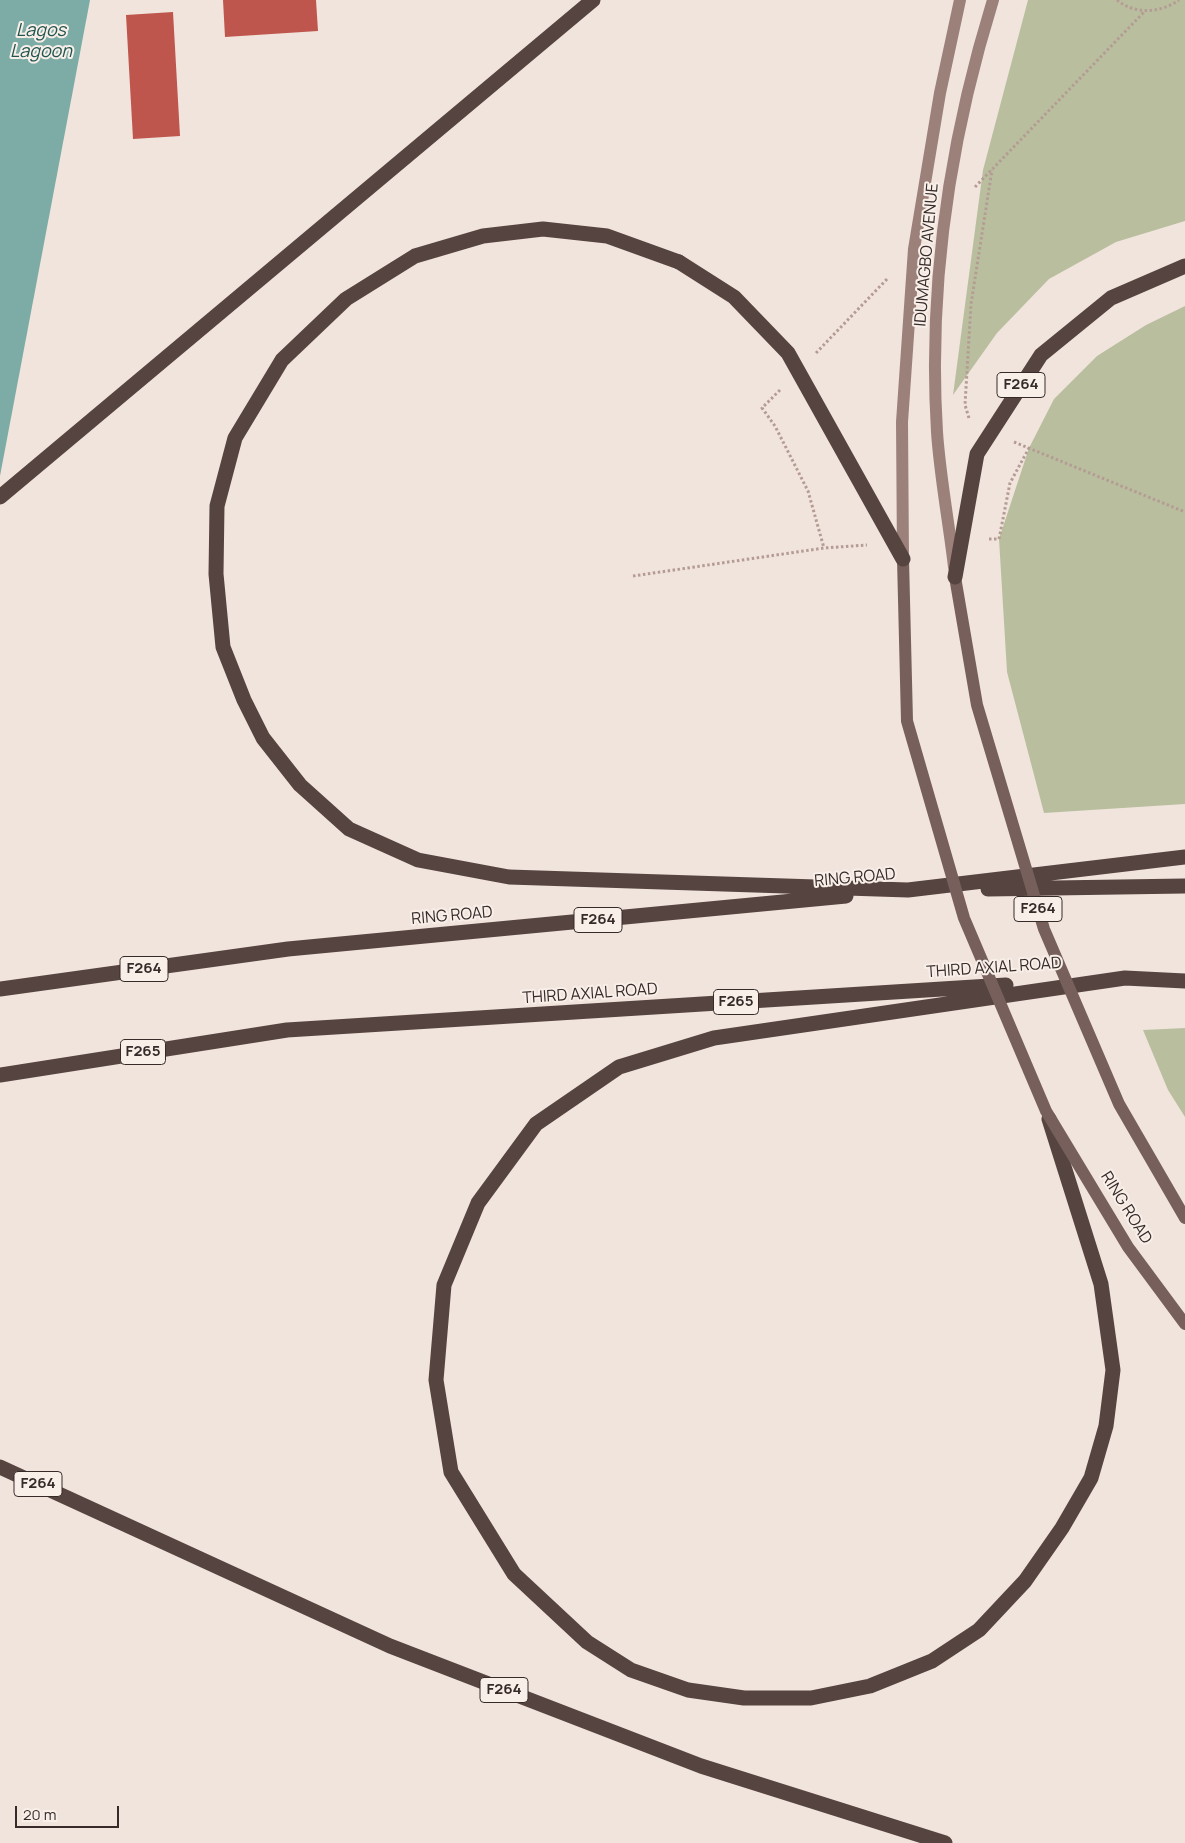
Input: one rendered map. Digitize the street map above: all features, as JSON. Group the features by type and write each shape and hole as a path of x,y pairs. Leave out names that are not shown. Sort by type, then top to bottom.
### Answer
{"highway":[{"path":"0,497 593,0"},
{"path":"903,559 788,353 734,297 679,262 607,236 544,229 483,236 414,256 346,299 282,360 236,438 217,506 216,574 223,647 244,700 263,738 300,786 349,829 418,860 509,878 908,890 1185,886"},
{"name":"F264","path":"955,577 977,454 1041,355 1111,298 1185,266"},
{"name":"F264","path":"908,890 1185,857"},
{"name":"RING ROAD","path":"0,989 288,949 908,890"},
{"name":"THIRD AXIAL ROAD","path":"0,1075 287,1030 1125,978 1185,977"},
{"path":"1046,1111 1101,1284 1113,1370 1106,1426 1091,1478 1062,1528 1025,1581 979,1630 932,1661 870,1686 811,1698 744,1698 688,1690 631,1670 580,1636 514,1574 451,1472 436,1380 444,1285 478,1203 536,1124 619,1067 714,1038 1125,978 1185,981"},
{"name":"F264","path":"0,1467 390,1646 701,1766 946,1843"}],"main road":[{"name":"IDUMAGBO AVENUE","path":"903,559 902,422 914,249 940,92 960,0"},
{"name":"IDUMAGBO AVENUE","path":"955,577 937,432 936,300 950,179 976,56 993,0"},
{"name":"RING ROAD","path":"903,559 907,721 964,918 1046,1111 1128,1247 1185,1324"},
{"name":"F264","path":"955,577 977,705 1044,929 1119,1104 1185,1218"}],"path":[{"path":"1117,0 1123,5 1145,11 1160,10 1179,0"},
{"path":"980,540 999,539 1010,483 1029,448"},
{"path":"633,576 824,548 873,545"}],"green space":[{"path":"1028,0 1185,0 1185,221 1116,242 1049,279 997,333 953,395 983,170"},
{"path":"1185,306 1185,804 1044,813 1007,672 999,539 1029,448 1054,399 1097,356 1146,325"},
{"path":"1185,1028 1185,1117 1168,1090 1143,1030"}],"water":[{"name":"Lagos Lagoon","path":"0,0 90,0 0,476"}],"building":[{"path":"223,0 316,0 318,31 225,37"},
{"path":"173,12 180,136 133,139 126,15"}]}
